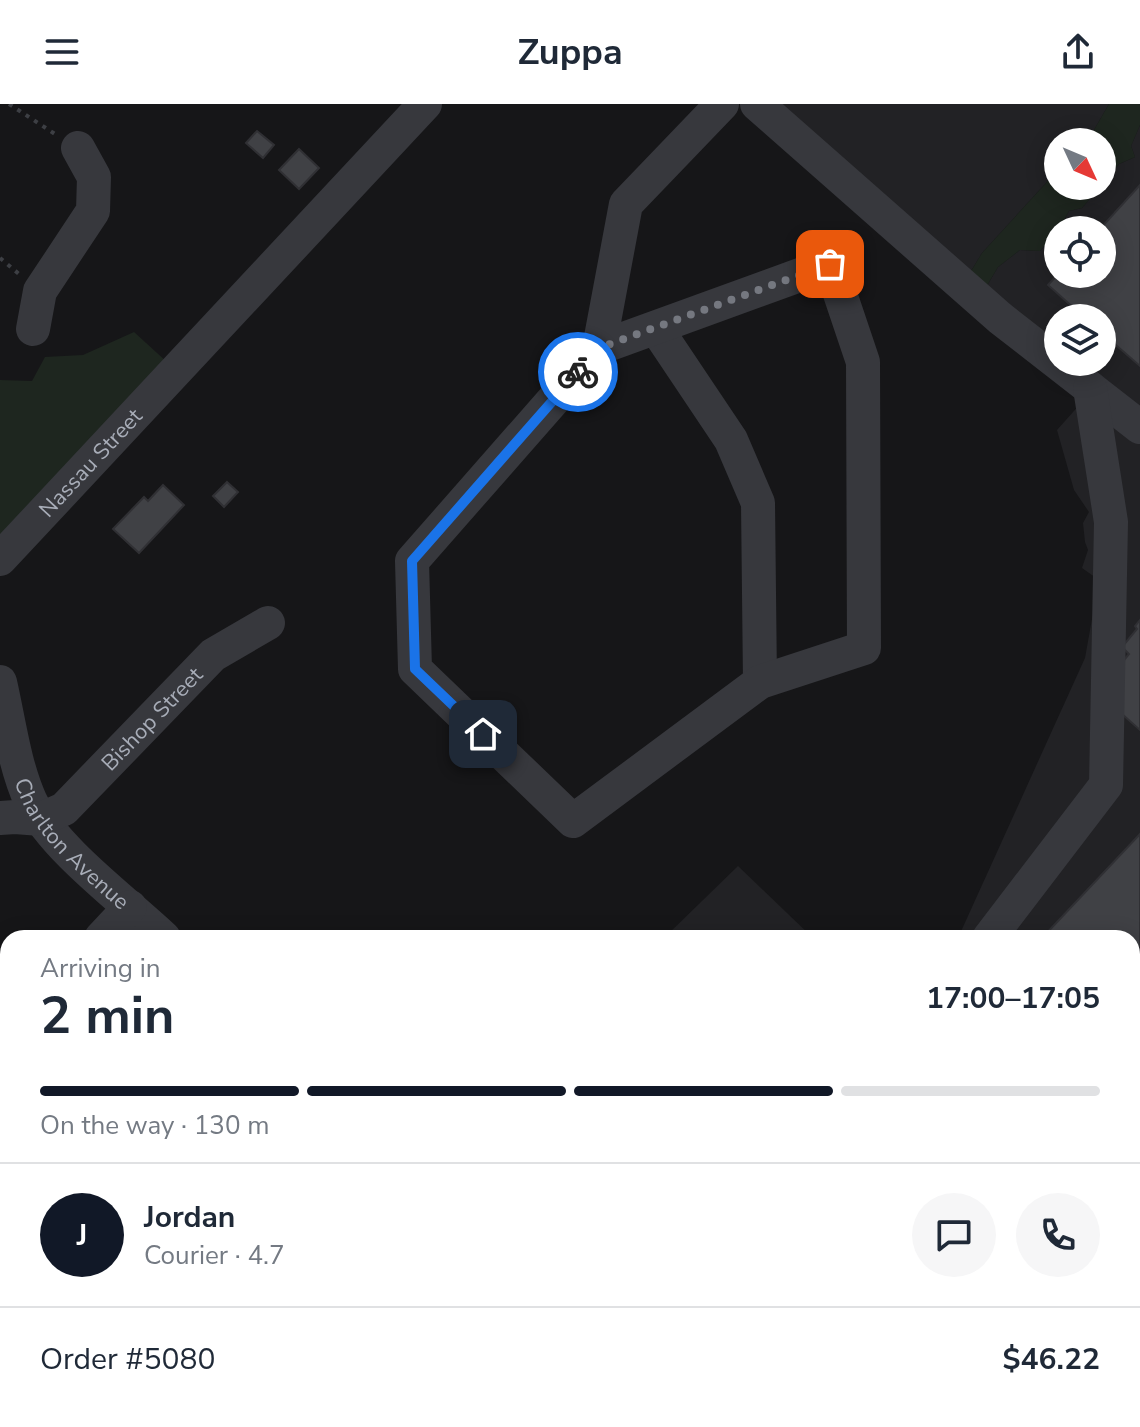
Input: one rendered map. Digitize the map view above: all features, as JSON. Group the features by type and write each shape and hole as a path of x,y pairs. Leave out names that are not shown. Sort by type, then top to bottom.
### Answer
{"street":[{"name":"Nassau Street","path":"0,559 425,104"},
{"path":"599,348 626,204 722,104"},
{"path":"757,104 962,285 1140,427"},
{"path":"33,329 40,291 93,211 94,177 78,148"},
{"path":"830,264 863,362 864,648 760,682 573,821 415,669 412,561 599,348 656,328 830,264"},
{"path":"656,328 731,440 758,503 760,682"},
{"path":"995,930 1106,785 1111,522 1090,388"},
{"name":"Bishop Street","path":"41,819 64,809 213,655 268,623"},
{"name":"Charlton Avenue","path":"0,682 19,764 30,800 41,819 54,836 155,930"},
{"path":"0,818 41,819"},
{"path":"108,930 130,907"}],"path":[{"path":"9,104 78,148"}],"shaded area":[{"path":"754,104 1109,104 1095,128 1044,128 1044,185 982,253 962,286"},
{"path":"1109,104 1140,104 1140,125 1131,146 1135,157 1116,168 1116,128 1095,128"},
{"path":"1140,125 1140,930 962,930 1085,658 1099,580 1082,568 1088,550 1083,523 1089,512 1074,490 1057,430 1090,393 1070,376 1116,376 1116,304 1044,304 1044,354 979,299 998,267 1020,250 1040,251 1044,247 1044,288 1116,288 1116,216 1066,216 1069,211 1082,208 1089,200 1116,200 1116,168 1135,157 1131,146"},
{"path":"1044,185 1044,200 1089,200 1082,208 1069,211 1066,216 1044,216 1044,246 1040,251 1020,250 998,267 979,299 962,286 982,253"},
{"path":"134,332 168,363 0,550 0,380 32,381 45,357 83,355"},
{"path":"738,866 805,930 672,930"}],"building":[{"path":"257,131 274,145 263,158 246,143"},
{"path":"299,149 319,168 299,189 279,170"},
{"path":"1140,185 1140,366 1116,345 1116,304 1069,304 1051,288 1116,288 1116,216 1112,216"},
{"path":"227,482 238,492 224,507 213,496"},
{"path":"163,485 184,505 139,553 113,529 144,497 148,501"},
{"path":"1140,620 1140,730 1122,714 1115,671 1129,654 1122,647 1137,629 1135,626"},
{"path":"1140,834 1140,930 1050,930"}],"way so far":[{"path":"578,372 599,348 830,264"}],"route":[{"path":"483,734 415,669 412,561 578,372"}]}
